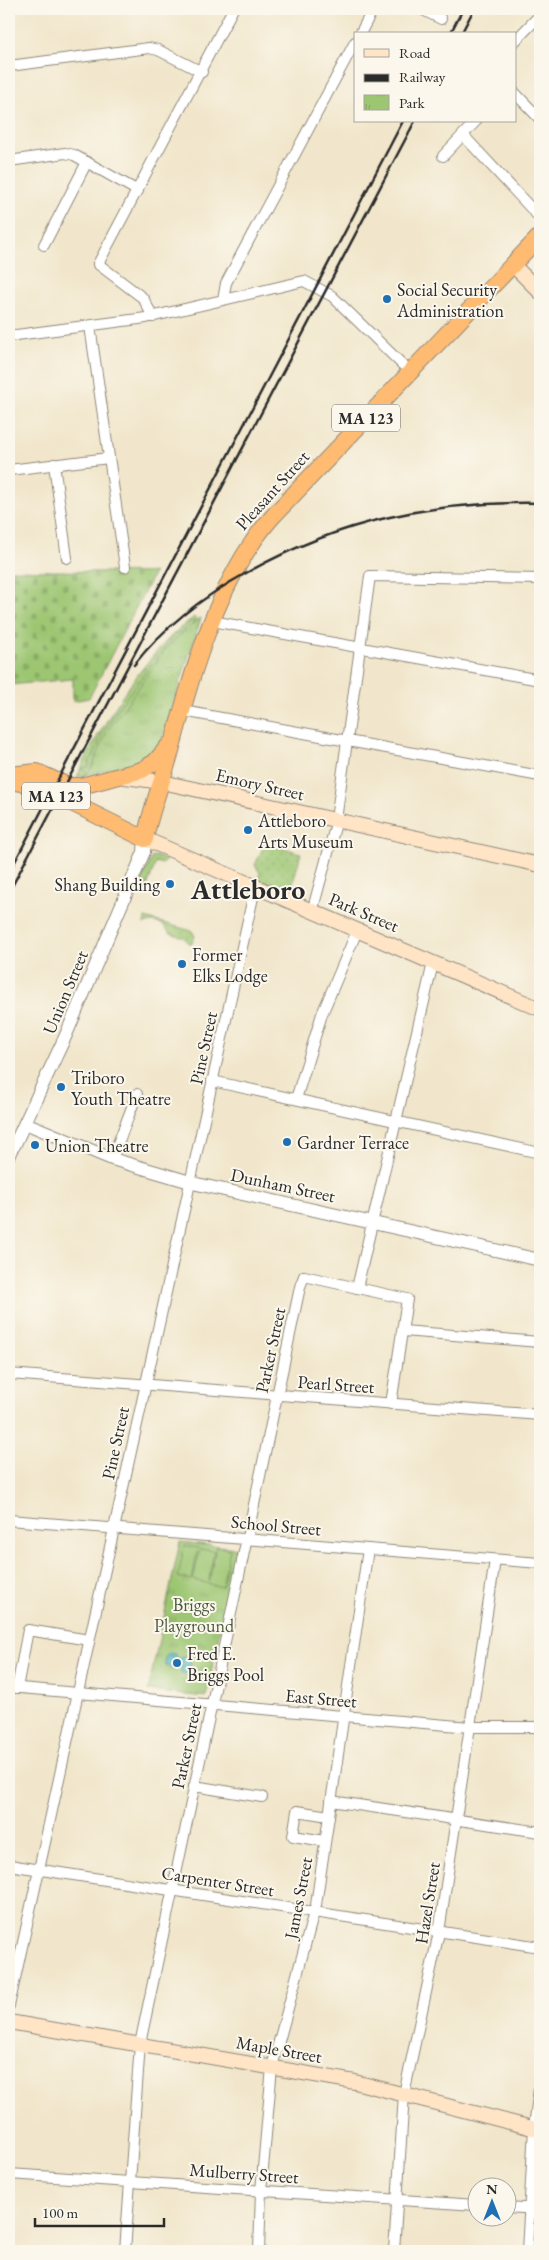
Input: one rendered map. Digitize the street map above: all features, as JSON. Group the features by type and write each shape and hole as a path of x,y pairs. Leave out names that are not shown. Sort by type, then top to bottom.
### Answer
{"highway":[{"name":"Pleasant Street","path":"145,839 174,738 212,621 233,573 260,530 540,236"},
{"name":"MA 123","path":"9,775 37,772 74,787 100,782 142,770 152,764 174,738"},
{"name":"Park Street","path":"9,781 32,784 102,816 145,839"},
{"path":"100,782 94,796 95,806 102,816"}],"main road":[{"path":"512,264 540,292"},
{"name":"Emory Street","path":"117,778 138,778 162,782 540,865"},
{"name":"Park Street","path":"145,839 255,888 540,1009"},
{"name":"Maple Street","path":"9,2022 362,2083 537,2129"}],"street":[{"path":"153,317 143,298 98,264 202,72 233,9"},
{"path":"361,32 373,9"},
{"path":"420,9 441,19"},
{"path":"516,40 540,15"},
{"path":"223,300 226,283 354,44"},
{"path":"9,66 149,48 158,50 202,72"},
{"path":"516,94 540,119"},
{"path":"443,156 475,122"},
{"path":"463,135 540,218"},
{"path":"9,161 65,153 74,155 138,191"},
{"path":"44,245 87,162"},
{"path":"9,336 153,317 297,282 310,283 332,296 410,372"},
{"path":"90,326 125,567"},
{"path":"9,470 109,458"},
{"path":"54,464 67,558"},
{"path":"312,912 336,820 370,576 540,579"},
{"path":"212,621 540,680"},
{"path":"183,711 540,776"},
{"name":"Union Street","path":"10,1149 25,1123 66,1035 137,869 145,848 145,839"},
{"name":"Pine Street","path":"9,2006 255,888"},
{"path":"296,1100 322,1014 358,931"},
{"path":"392,1404 407,1299 357,1288 433,963"},
{"path":"212,1081 540,1153"},
{"path":"112,1159 137,1094"},
{"name":"Dunham Street","path":"25,1123 112,1159 190,1182 540,1260"},
{"name":"Parker Street","path":"125,2251 140,2044 300,1287 304,1276 357,1288"},
{"path":"403,1331 540,1342"},
{"name":"Pearl Street","path":"9,1374 540,1416"},
{"name":"School Street","path":"9,1520 540,1564"},
{"name":"James Street","path":"259,2251 261,2191 272,2067 314,1912 368,1549"},
{"name":"Hazel Street","path":"394,2251 404,2094 440,1932 494,1560"},
{"path":"13,1688 28,1630 89,1640"},
{"name":"East Street","path":"13,1688 470,1727 540,1727"},
{"path":"194,1786 262,1797"},
{"path":"331,1801 540,1832"},
{"path":"325,1841 292,1836 297,1811 329,1816"},
{"name":"Carpenter Street","path":"9,1865 540,1947"},
{"path":"527,2251 540,2080"},
{"name":"Mulberry Street","path":"9,2174 466,2204"},
{"path":"516,2207 540,2209"}],"green space":[{"path":"9,570 154,573 89,698 73,701 73,679 9,685"},
{"path":"194,617 197,620 201,618 162,739 155,754 146,761 77,777 98,735 143,668 177,631"},
{"path":"196,621 169,645 107,731 92,768 85,776 87,773 82,768 89,767 89,761 93,757 103,732 122,703 174,635 182,631 189,622"},
{"path":"265,843 301,853 292,886 297,889 294,896 258,880 260,873 255,865"},
{"path":"156,856 166,860 162,864 156,862 146,889 149,891 148,894 137,890 152,857"},
{"path":"145,918 192,931 195,936 191,945 183,937 170,933 162,924 152,922 144,924"},
{"name":"Briggs Playground","path":"180,1542 237,1548 206,1697 148,1691"},
{"path":"184,1546 198,1548 192,1580 178,1577"},
{"path":"216,1546 230,1549 222,1587 193,1580 200,1549 214,1551 209,1581"}],"water":[{"name":"Fred E. Briggs Pool","path":"170,1653 175,1654 179,1659 191,1657 190,1674 181,1674 181,1664 173,1669 165,1665 165,1657"}],"railway":[{"path":"451,32 463,9"},
{"path":"462,32 474,9"},
{"path":"9,873 402,122"},
{"path":"9,892 414,122"},
{"path":"134,665 172,624 201,601 248,572 318,539 389,517 425,510 501,503 540,503"}],"place":[{"name":"Social Security Administration","path":"387,299"},
{"name":"Attleboro Arts Museum","path":"248,830"},
{"name":"Shang Building","path":"170,884"},
{"name":"Former Elks Lodge","path":"182,964"},
{"name":"Triboro Youth Theatre","path":"61,1087"},
{"name":"Gardner Terrace","path":"287,1142"},
{"name":"Union Theatre","path":"35,1145"},
{"name":"Fred E. Briggs Pool","path":"177,1663"}],"district":[{"name":"Attleboro","path":"248,889"}]}
